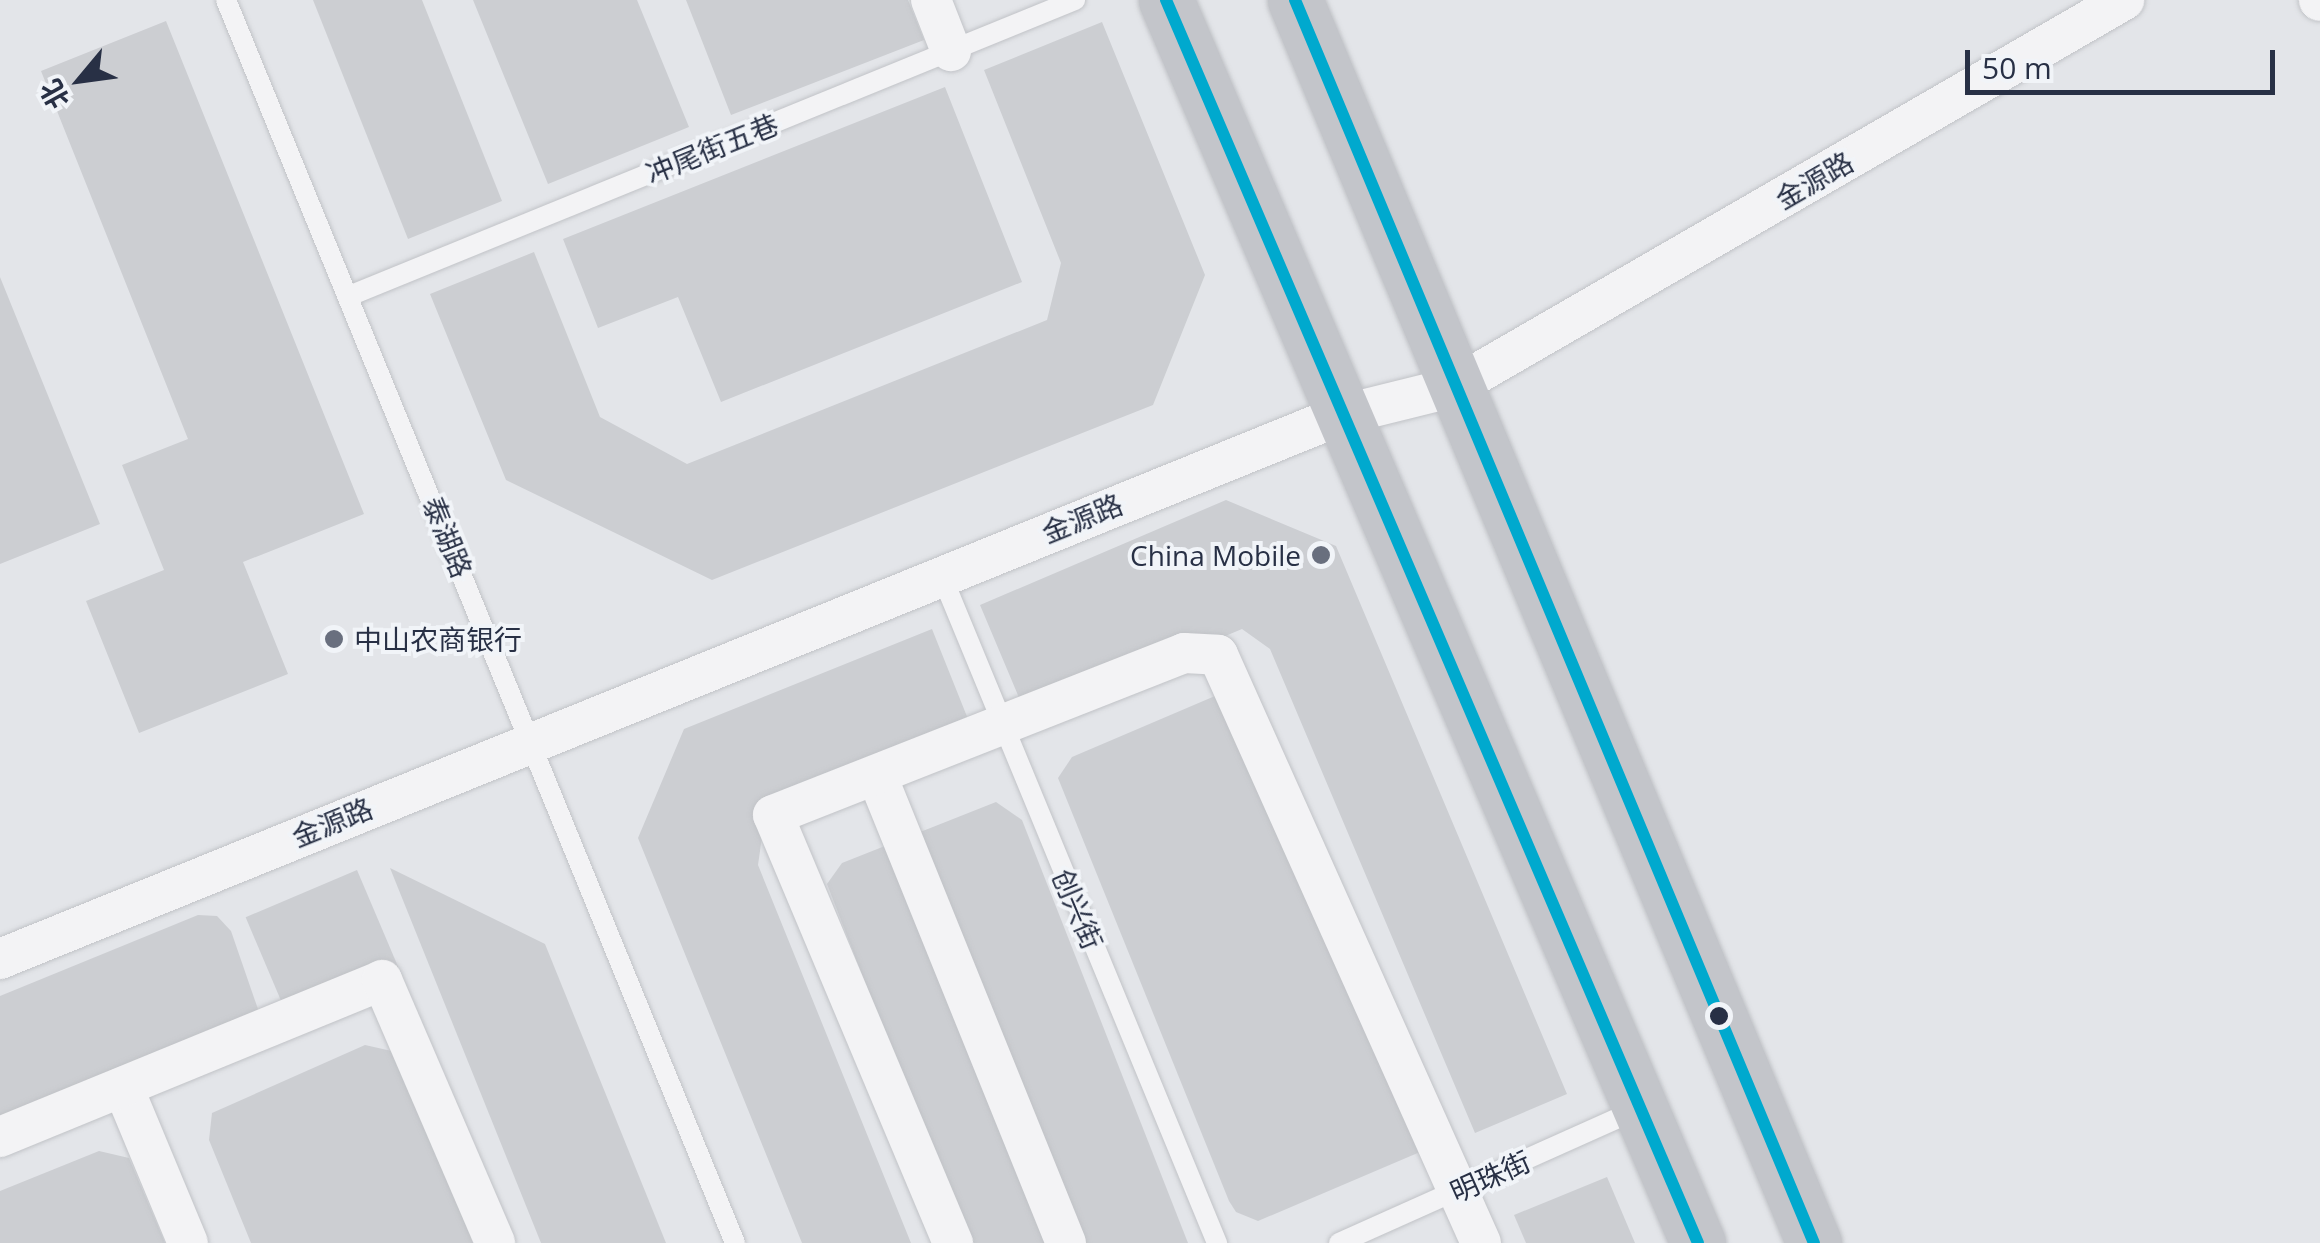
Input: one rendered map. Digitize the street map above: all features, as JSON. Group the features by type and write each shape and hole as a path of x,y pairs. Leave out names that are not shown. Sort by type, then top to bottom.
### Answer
{"main road":[{"path":"1166,0 1698,1243"},
{"path":"1295,0 1814,1243"}],"street":[{"path":"931,0 951,51"},
{"name":"金源路","path":"0,960 532,740 1342,415 1454,387 2124,0"},
{"path":"953,1243 773,815 1003,728 1184,653 1218,655 1481,1243"},
{"path":"877,776 1066,1243"},
{"path":"0,1137 382,980 495,1243"},
{"path":"123,1086 188,1243"}],"lane":[{"name":"泰湖路","path":"226,0 735,1243"},
{"name":"冲尾街五巷","path":"348,296 1075,0"},
{"name":"创兴街","path":"941,574 1216,1243"},
{"name":"明珠街","path":"1339,1243 1640,1108"}],"building":[{"path":"313,0 422,0 502,201 408,239"},
{"path":"473,0 637,0 689,127 548,184"},
{"path":"686,0 908,0 924,40 731,115"},
{"path":"166,21 364,514 243,562 288,674 139,733 86,601 164,570 122,465 188,439 41,71"},
{"path":"1102,22 1205,275 1153,405 712,580 506,480 430,294 534,252 600,417 687,464 1047,320 1061,263 984,70"},
{"path":"945,87 1022,282 721,402 678,297 598,328 563,239"},
{"path":"0,277 100,524 0,564"},
{"path":"1226,500 1336,546 1567,1094 1475,1133 1270,649 1242,629 1028,719 980,605"},
{"path":"932,629 978,744 763,830 758,865 911,1243 802,1243 638,838 684,729"},
{"path":"1215,696 1420,1152 1258,1221 1236,1212 1229,1201 1058,778 1072,757"},
{"path":"996,802 1022,820 1188,1243 966,1243 827,884 842,863"},
{"path":"390,868 545,944 666,1243 541,1243"},
{"path":"357,870 401,973 289,1020 246,917"},
{"path":"198,915 217,916 231,931 260,1015 0,1137 0,996"},
{"path":"365,1045 396,1052 473,1243 251,1243 209,1140 212,1113"},
{"path":"99,1151 129,1158 165,1243 0,1243 0,1191"},
{"path":"1607,1177 1635,1243 1526,1243 1514,1215"}],"transit line":[{"path":"1166,0 1698,1243"},
{"path":"1295,0 1814,1243"}],"place":[{"name":"China Mobile","path":"1321,555"},
{"name":"中山农商银行","path":"334,639"}]}
